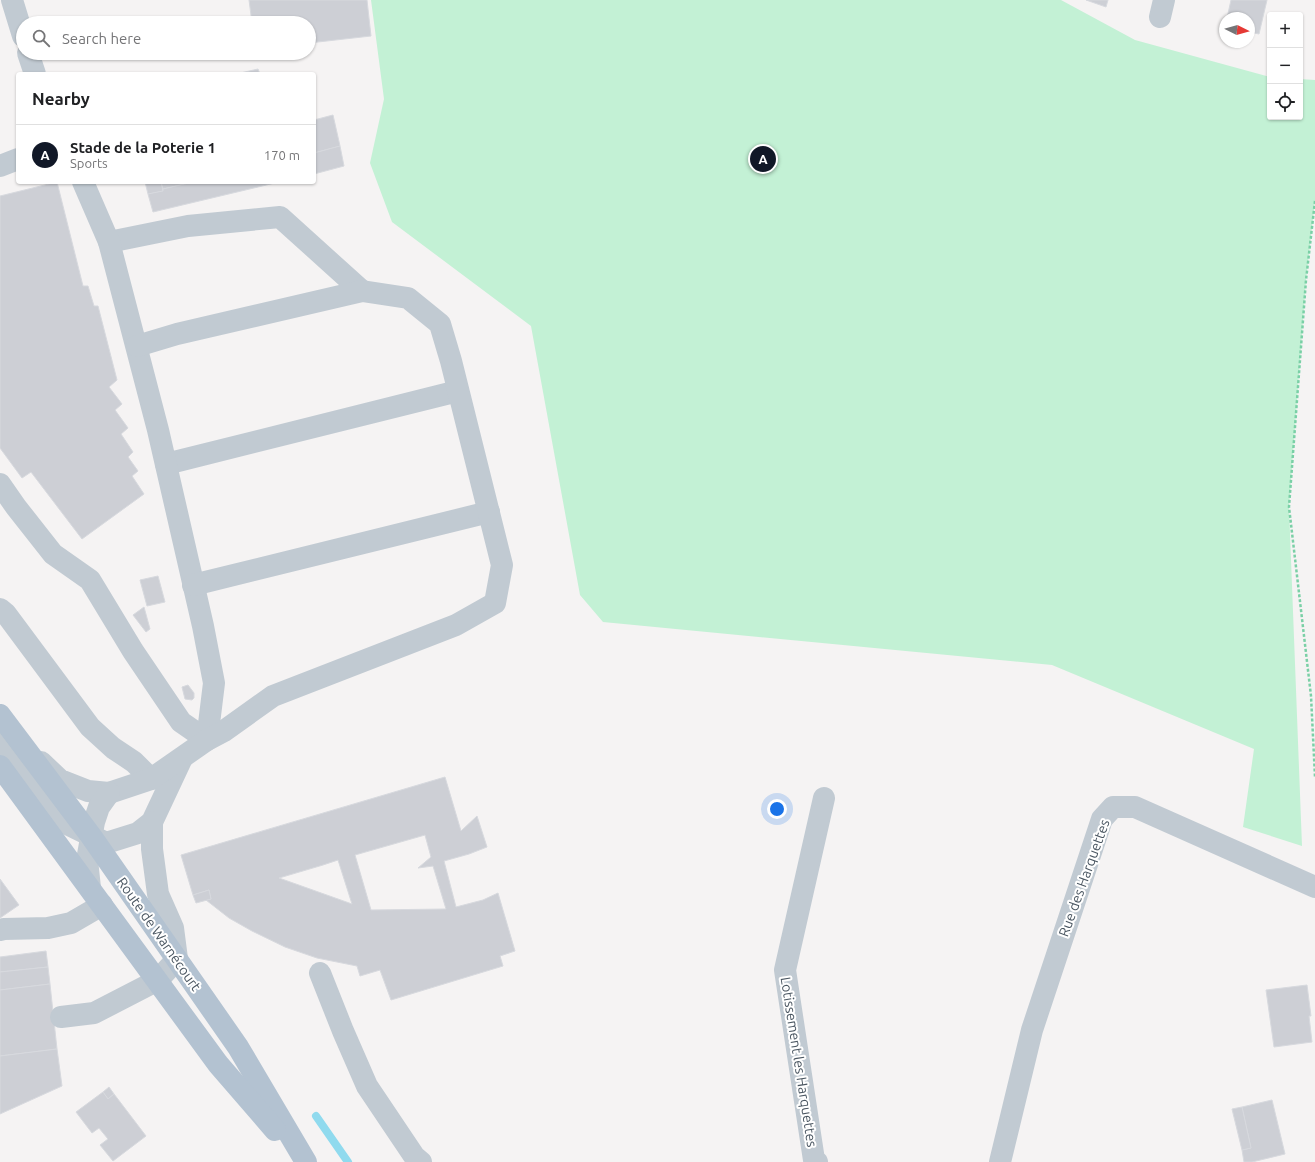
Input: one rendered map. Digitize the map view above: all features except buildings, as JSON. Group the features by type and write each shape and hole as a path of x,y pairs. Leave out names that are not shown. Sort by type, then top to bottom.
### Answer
{"main road":[{"name":"Route de Warnécourt","path":"0,716 8,740 91,836 238,1047 306,1162"},
{"name":"Route de Warnécourt","path":"0,766 218,1064 302,1162"}],"street":[{"path":"12,0 17,16"},
{"path":"30,60 34,72"},
{"path":"0,166 16,160"},
{"path":"84,184 109,242 166,464 194,585 214,683 208,740"},
{"path":"109,242 188,226 280,217 362,291"},
{"path":"8,740 60,780 88,791 109,793 151,779 208,740 224,731 273,696 456,625 495,603 502,565 440,324 408,298 362,291 177,334 136,346"},
{"path":"166,464 458,391"},
{"path":"0,484 53,554 90,580 133,651 181,722 208,740"},
{"path":"194,585 489,512"},
{"path":"0,609 6,614 90,726 113,748 134,762 151,779"},
{"path":"61,1017 94,1013 158,980 177,959 173,928 158,894 152,849 152,822 182,758"},
{"path":"0,930 48,928 71,923 96,897 87,860 94,822 99,807 109,793"},
{"name":"Lotissement les Harquettes","path":"817,1162 814,1160 785,970 824,798"},
{"name":"Rue des Harquettes","path":"1000,1162 1032,1030 1102,819 1113,807 1135,807 1315,887"},
{"path":"91,836 106,843 138,833 152,822"},
{"path":"320,973 342,1031 367,1086 414,1156 421,1162"}],"path":[{"path":"1315,201 1306,280 1289,507 1311,696 1315,777"}],"green space":[{"path":"371,0 1061,0 1135,40 1267,76 1267,120 1303,120 1303,79 1315,80 1315,201 1306,280 1289,507 1302,846 1243,827 1254,749 1052,665 603,622 580,595 531,326 392,222 370,163 384,99"}],"waterway":[{"path":"316,1116 348,1162"}],"place":[{"name":"Stade de la Poterie 1","path":"763,159"}]}
